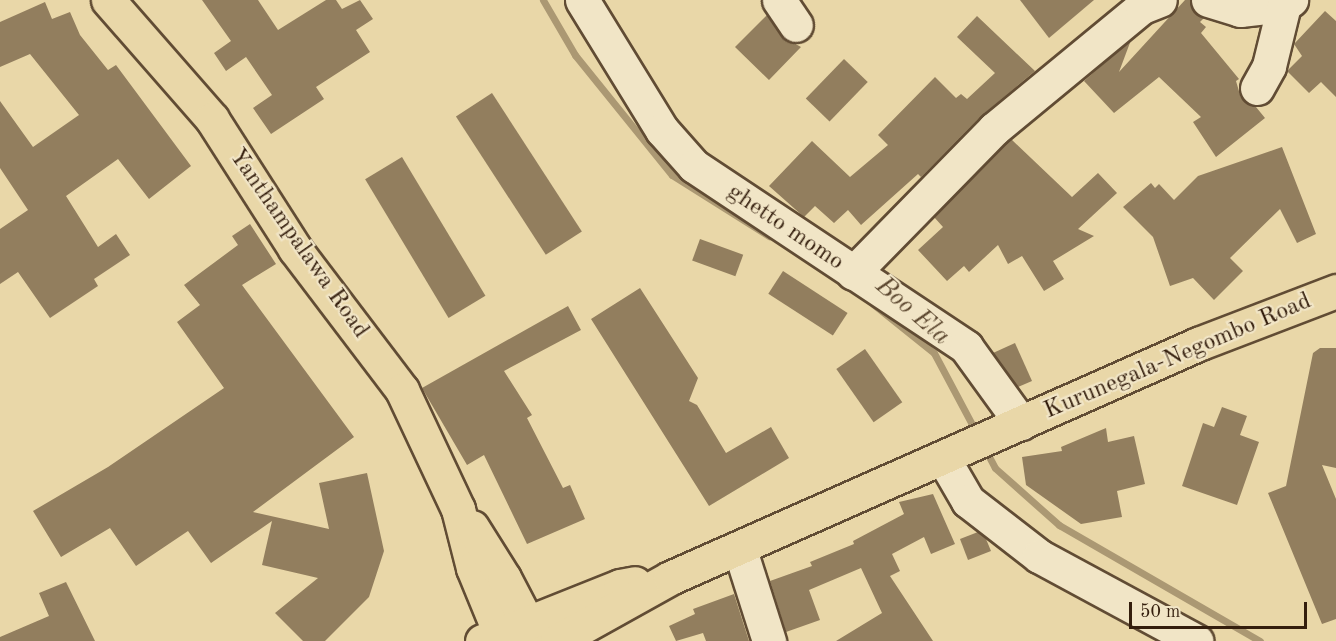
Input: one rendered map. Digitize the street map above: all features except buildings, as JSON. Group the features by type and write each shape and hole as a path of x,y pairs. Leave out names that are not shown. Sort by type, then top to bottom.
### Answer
{"main road":[{"name":"Yanthampalawa Road","path":"108,0 212,119 295,249 402,390 458,509 484,544 520,636"},
{"name":"Kurunegala-Negombo Road","path":"953,453 1198,344 1335,294"},
{"path":"520,636 740,550 953,453"}],"street":[{"name":"ghetto momo","path":"582,0 662,130 694,166 966,347 1021,423"},
{"path":"853,273 994,129 1142,7 1160,0"},
{"path":"1208,0 1240,10 1288,3 1269,66 1257,88"},
{"path":"953,453 968,501 1039,556 1196,641"},
{"path":"740,550 769,641"}],"waterway":[{"name":"Boo Ela","path":"543,0 575,55 672,175 769,236"},
{"name":"Boo Ela","path":"873,304 934,353 977,434"},
{"name":"Boo Ela","path":"985,449 995,468 1059,525 1260,641"}]}
